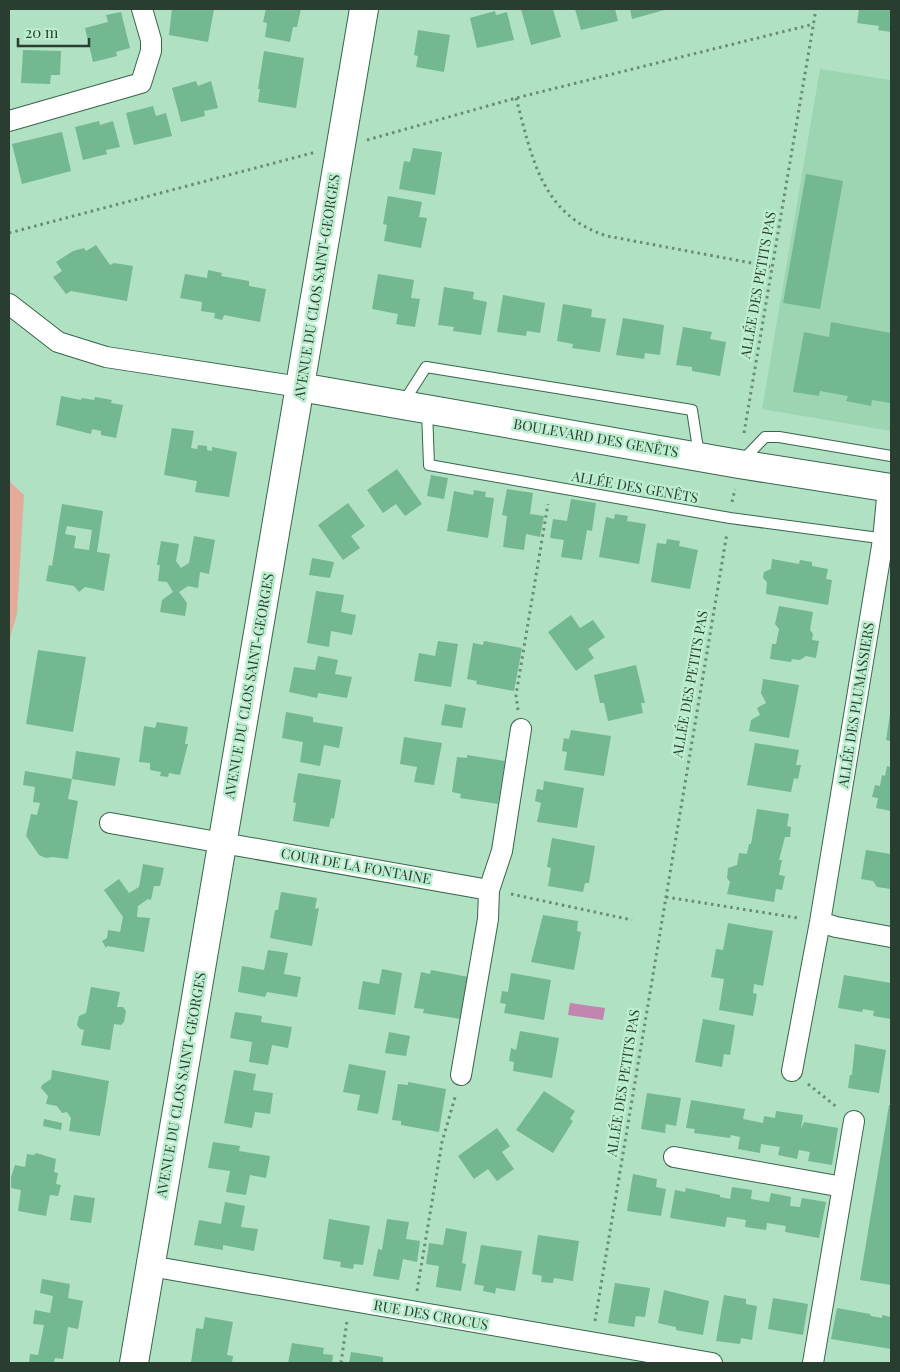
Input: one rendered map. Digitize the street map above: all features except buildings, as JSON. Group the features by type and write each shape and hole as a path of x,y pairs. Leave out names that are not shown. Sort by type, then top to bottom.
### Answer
{"street":[{"path":"9,121 141,83 152,51 151,40 142,9"},
{"name":"AVENUE DU CLOS SAINT-GEORGES","path":"134,1363 364,9"},
{"path":"9,304 58,342 106,356 300,387"},
{"name":"BOULEVARD DES GENÊTS","path":"300,387 739,464 890,488"},
{"name":"ALLÉE DES PLUMASSIERS","path":"792,1071 887,539 890,488"},
{"path":"461,1075 488,919 490,890 502,850 521,729"},
{"name":"COUR DE LA FONTAINE","path":"110,824 490,890"},
{"path":"820,922 836,927 891,937"},
{"path":"813,1363 854,1121"},
{"path":"674,1157 843,1187"},
{"name":"RUE DES CROCUS","path":"150,1266 712,1363"}],"lane":[{"path":"415,406 426,367 692,410 699,456"},
{"name":"ALLÉE DES GENÊTS","path":"415,406 429,464 730,518 887,539"},
{"path":"739,464 765,437 779,437 891,456"}],"path":[{"name":"ALLÉE DES PETITS PAS","path":"591,1343 816,9"},
{"path":"9,232 312,152 339,152 371,138 516,98 814,24"},
{"path":"516,98 532,156 546,190 563,211 591,231 607,236 773,267"},
{"path":"521,729 516,695 551,486"},
{"path":"490,890 632,920"},
{"path":"666,897 820,922"},
{"path":"792,1071 854,1121"},
{"path":"413,1311 442,1142 461,1075"},
{"path":"341,1363 350,1301"}],"shaded area":[{"path":"820,69 891,80 891,431 762,409"},
{"path":"9,481 24,495 17,614 9,641"},
{"path":"570,1003 605,1008 603,1020 568,1015"}]}
